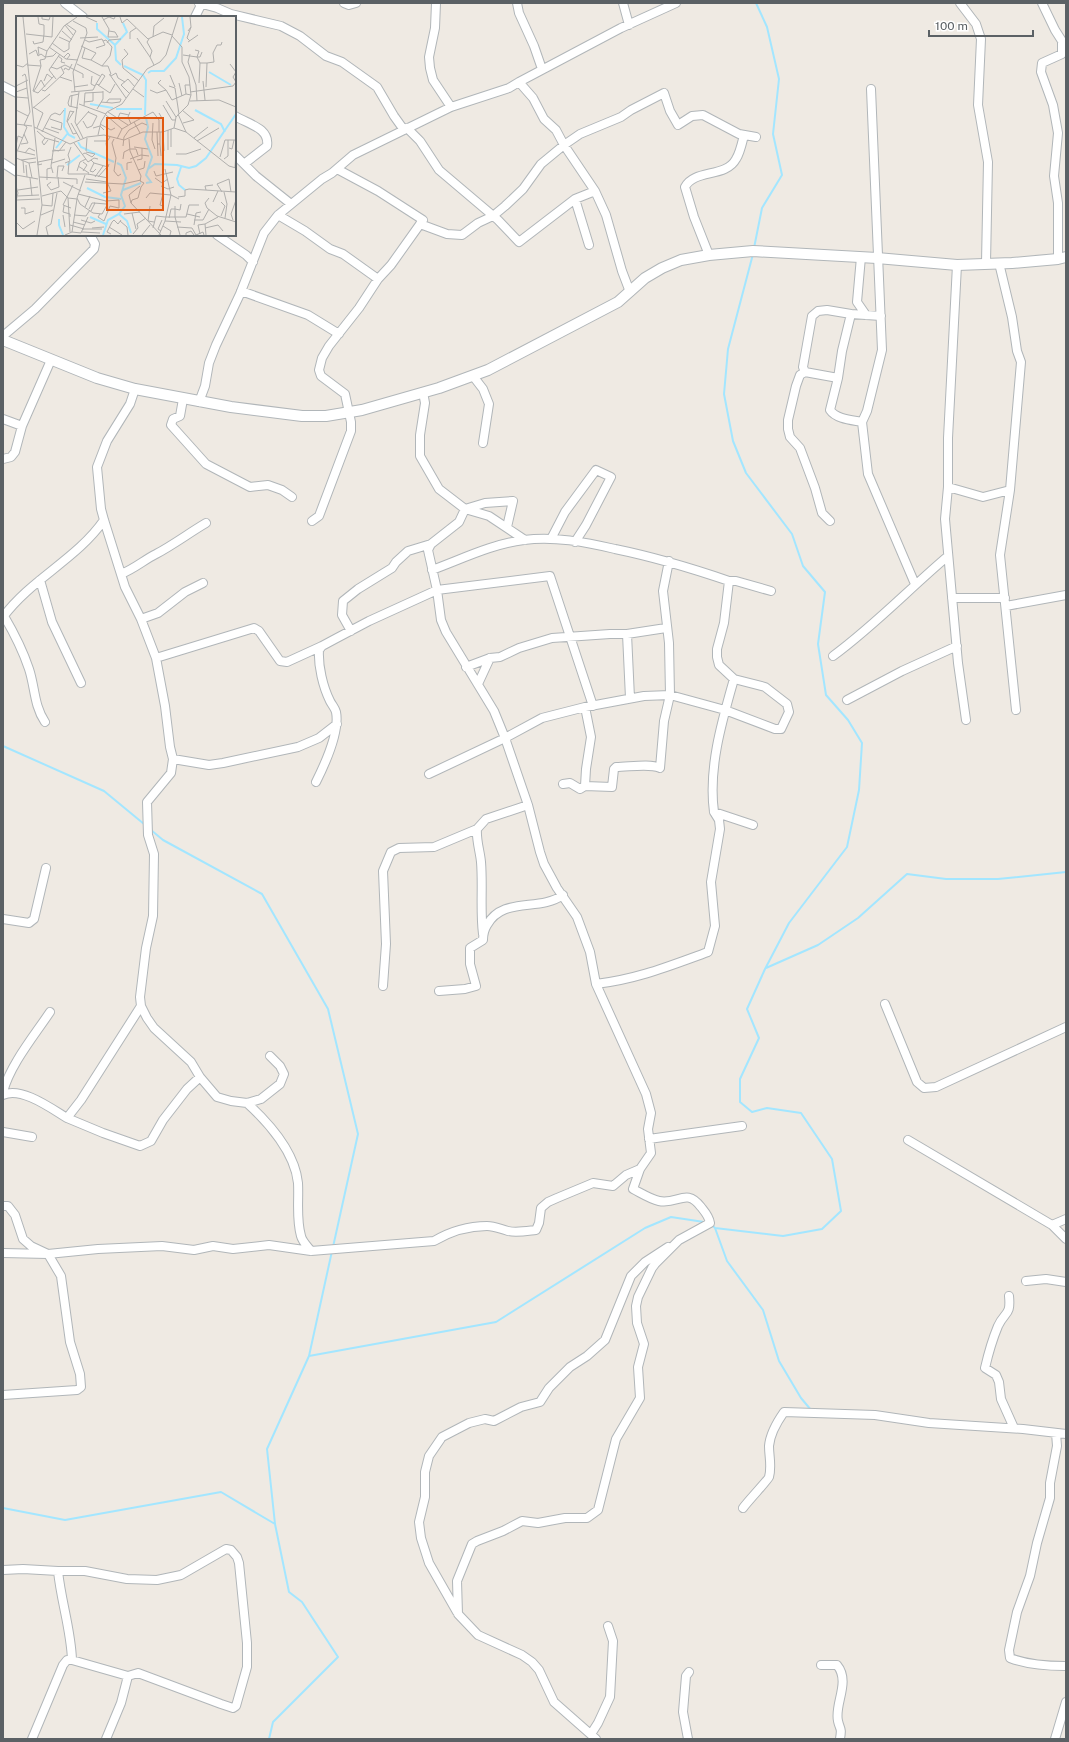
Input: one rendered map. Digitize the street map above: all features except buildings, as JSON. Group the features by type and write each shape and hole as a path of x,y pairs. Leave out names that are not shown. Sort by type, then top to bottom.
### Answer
{"street":[{"path":"65,3 82,16"},
{"path":"344,3 349,5 356,3"},
{"path":"436,3 435,28 429,57 430,68 433,80 451,107"},
{"path":"517,3 519,13 534,46 542,70"},
{"path":"623,3 629,24"},
{"path":"199,402 209,362 241,291 264,233 278,215 291,204 353,155 451,107 504,90 629,24 676,3"},
{"path":"960,3 976,24 980,39 978,105 988,162 986,263"},
{"path":"3,340 97,378 135,389 199,402 302,416 326,416 349,412 423,392 488,370 618,302 645,278 662,268 681,260 709,254 753,251 877,258 956,265 1062,258 1058,203 1054,176 1058,133 1053,105 1041,72 1042,63 1062,54 1062,41 1042,3"},
{"path":"195,16 200,4 218,5 231,14 281,26 300,36 326,56 342,62 377,87 394,116 405,129 420,142 439,170 493,216 519,242 576,199 595,191"},
{"path":"520,82 533,98 544,119 556,130 564,145 595,191 606,215 622,271 630,292"},
{"path":"3,86 16,92"},
{"path":"871,89 882,350 867,411 862,422 868,474 915,584"},
{"path":"420,224 447,234 462,235 478,223 493,216 523,189 546,159 564,145 580,134 621,117 664,93 670,111 678,126 692,116 703,115 744,135 756,137"},
{"path":"236,117 265,132 268,138 267,146 244,164"},
{"path":"709,254 694,217 685,187 692,179 729,167 736,160 744,135"},
{"path":"236,157 256,176 291,204"},
{"path":"3,163 16,171"},
{"path":"312,521 319,516 346,443 350,437 351,422 345,394 321,376 319,370 322,358 378,279 391,265 423,220 420,216 337,169"},
{"path":"576,199 589,246"},
{"path":"278,215 330,249 343,254 378,279"},
{"path":"3,336 40,304 94,249 95,244 91,236"},
{"path":"218,236 246,255 253,262"},
{"path":"861,257 857,302 866,315"},
{"path":"999,263 1021,362 1010,490 1000,555 1016,710"},
{"path":"956,265 948,438 948,486 945,519 956,646 966,720"},
{"path":"241,291 308,315 339,334"},
{"path":"805,372 803,367 812,316 818,312 827,310 851,314 881,316"},
{"path":"851,314 830,410 833,414 862,422"},
{"path":"3,459 12,457 15,452 22,426 51,360"},
{"path":"830,521 820,508 815,488 800,448 790,437 788,420 800,375 805,372 838,378"},
{"path":"472,376 483,389 489,404 483,443"},
{"path":"135,389 130,404 107,441 97,467 101,509 104,520 125,587 141,619 156,658 173,758 171,772 147,802 148,834 154,854 153,916 145,954 140,997 141,1006 154,1028 191,1062 200,1077 217,1097 247,1103 261,1099 280,1084 284,1074 280,1066 270,1056"},
{"path":"423,392 425,403 420,435 420,456 439,489 465,509 489,516 525,540"},
{"path":"183,399 180,416 173,419 171,425 206,464 250,487 268,486 282,490 292,497"},
{"path":"3,419 22,426"},
{"path":"551,539 565,512 596,470 611,477 586,525 575,542"},
{"path":"948,486 983,497 1010,490"},
{"path":"351,630 342,614 343,601 358,589 392,568 408,551 430,544 459,522 465,509 485,503 513,501 507,527"},
{"path":"45,722 35,700 30,670 4,614 40,580 95,533 104,520"},
{"path":"121,574 133,569 155,554 167,549 206,523"},
{"path":"513,542 516,533"},
{"path":"432,570 483,550 513,542 551,539 596,544 669,561 729,581 736,581 771,591"},
{"path":"430,544 428,550 437,590 441,620 446,632 466,667 494,711 528,805 542,858 557,888 574,911 585,937 593,964 596,984 646,1094 651,1113 648,1124 651,1154 640,1169 633,1189 660,1201 674,1201 685,1197 691,1197 697,1201 708,1216 710,1223 686,1235 674,1245 652,1268 638,1296 636,1306 637,1323 644,1344 638,1367 640,1398 616,1439 598,1510 587,1518 565,1518 538,1523 522,1521 472,1544 457,1581 458,1614"},
{"path":"833,656 857,638 915,584 948,556"},
{"path":"562,784 570,783 580,788 585,786 612,788 614,769 616,767 639,767 653,765 660,768 664,721 670,695 670,643 666,628 663,591 669,561"},
{"path":"156,658 254,628 259,631 280,661 287,662 322,646 382,614 437,590 550,576 589,706 591,737 585,786"},
{"path":"40,580 52,622 82,683"},
{"path":"429,774 505,738 542,718 589,706 644,696 670,695 725,710 775,729 781,729 789,712 787,704 765,687 734,679 723,670 717,657 724,623 729,581"},
{"path":"141,619 158,613 185,592 203,583"},
{"path":"952,598 1006,602 1066,595"},
{"path":"466,667 490,658 500,657 519,648 552,638 627,634 666,628"},
{"path":"627,634 630,698"},
{"path":"316,782 327,759 337,724 336,710 330,701 321,673 318,656 319,650 322,646"},
{"path":"847,700 902,671 956,646"},
{"path":"478,684 490,658"},
{"path":"596,984 622,981 643,976 708,952 715,926 711,882 720,830 718,820 714,812 713,803 714,763 725,710 734,679"},
{"path":"173,758 209,765 223,763 298,747 319,738 337,724"},
{"path":"383,986 386,944 383,870 391,852 405,847 434,847 477,829 486,819 528,805"},
{"path":"714,812 753,825"},
{"path":"439,991 465,989 476,986 470,964 470,948 483,940 481,917 481,860 476,837 477,829"},
{"path":"3,919 29,923 34,919 46,868"},
{"path":"483,934 492,917 504,909 549,903 563,896"},
{"path":"885,1004 917,1082 924,1088 936,1087 1066,1027"},
{"path":"68,1118 141,1006"},
{"path":"50,1012 6,1081 3,1094 17,1093 34,1098 68,1118 103,1133 140,1146 151,1141 163,1120 187,1089 200,1077"},
{"path":"247,1103 260,1115 278,1136 290,1157 298,1181 301,1236 311,1251"},
{"path":"649,1139 742,1126"},
{"path":"3,1132 32,1137"},
{"path":"908,1140 1052,1225 1066,1239"},
{"path":"3,1253 48,1254 98,1249 162,1246 194,1250 213,1246 233,1249 269,1245 311,1251 434,1241 448,1232 482,1226 500,1227 507,1231 536,1230 539,1223 541,1208 548,1202 593,1184 613,1186 626,1175 640,1169"},
{"path":"3,1206 8,1206 15,1215 23,1239 32,1246 48,1254 61,1276 70,1342 80,1374 81,1387 77,1390 71,1391 3,1395"},
{"path":"1052,1225 1066,1219"},
{"path":"608,1626 614,1641 610,1697 593,1737 554,1702 539,1670 532,1662 522,1655 478,1635 458,1614 429,1563 421,1538 419,1522 426,1497 426,1472 429,1456 442,1437 469,1423 485,1419 494,1421 521,1407 540,1402 549,1388 570,1367 587,1356 605,1340 631,1276 645,1262 665,1248 674,1245"},
{"path":"1026,1281 1046,1279 1066,1282"},
{"path":"1009,1296 1009,1310 999,1324 986,1368 996,1375 999,1382 1001,1399 1014,1428"},
{"path":"743,1508 753,1494 768,1479 771,1465 769,1445 776,1424 784,1412 875,1415 929,1423 1014,1428 1066,1434"},
{"path":"1056,1433 1057,1446 1050,1483 1050,1498 1037,1543 1030,1576 1018,1612 1009,1650 1010,1658 1018,1661 1048,1666 1065,1666"},
{"path":"3,1570 23,1569 85,1571 127,1579 157,1580 181,1575 226,1549 231,1550 237,1557 244,1607 247,1666 236,1706 234,1708 138,1673 128,1676 68,1660 63,1665 32,1739"},
{"path":"58,1571 71,1640 72,1660"},
{"path":"821,1665 837,1666 842,1671 842,1687 838,1721 841,1728 840,1739"},
{"path":"688,1739 683,1712 685,1684 689,1672"},
{"path":"106,1739 121,1703 128,1676"},
{"path":"1055,1739 1066,1702"}],"waterway":[{"path":"754,248 762,208 782,175 773,134 779,79 767,27 756,3"},
{"path":"712,1225 715,1228 783,1236 822,1229 841,1211 832,1159 801,1113 767,1108 752,1112 740,1102 740,1079 759,1038 747,1009 765,969 789,923 847,847 859,790 862,743 848,720 826,695 818,644 825,592 803,566 792,534 746,473 733,441 724,394 728,349 753,254"},
{"path":"3,746 104,791 144,824"},
{"path":"151,830 163,840 262,894 328,1009 358,1134 333,1247"},
{"path":"766,968 818,945 858,918 907,874 946,879 998,879 1066,872"},
{"path":"309,1356 496,1322 645,1228 671,1217 704,1222"},
{"path":"715,1228 727,1261 763,1310 779,1361 801,1398 811,1410"},
{"path":"269,1739 273,1722 338,1657 302,1602 289,1592 275,1524 267,1449 309,1356 332,1251"},
{"path":"3,1508 65,1520 221,1492 275,1524"}]}
